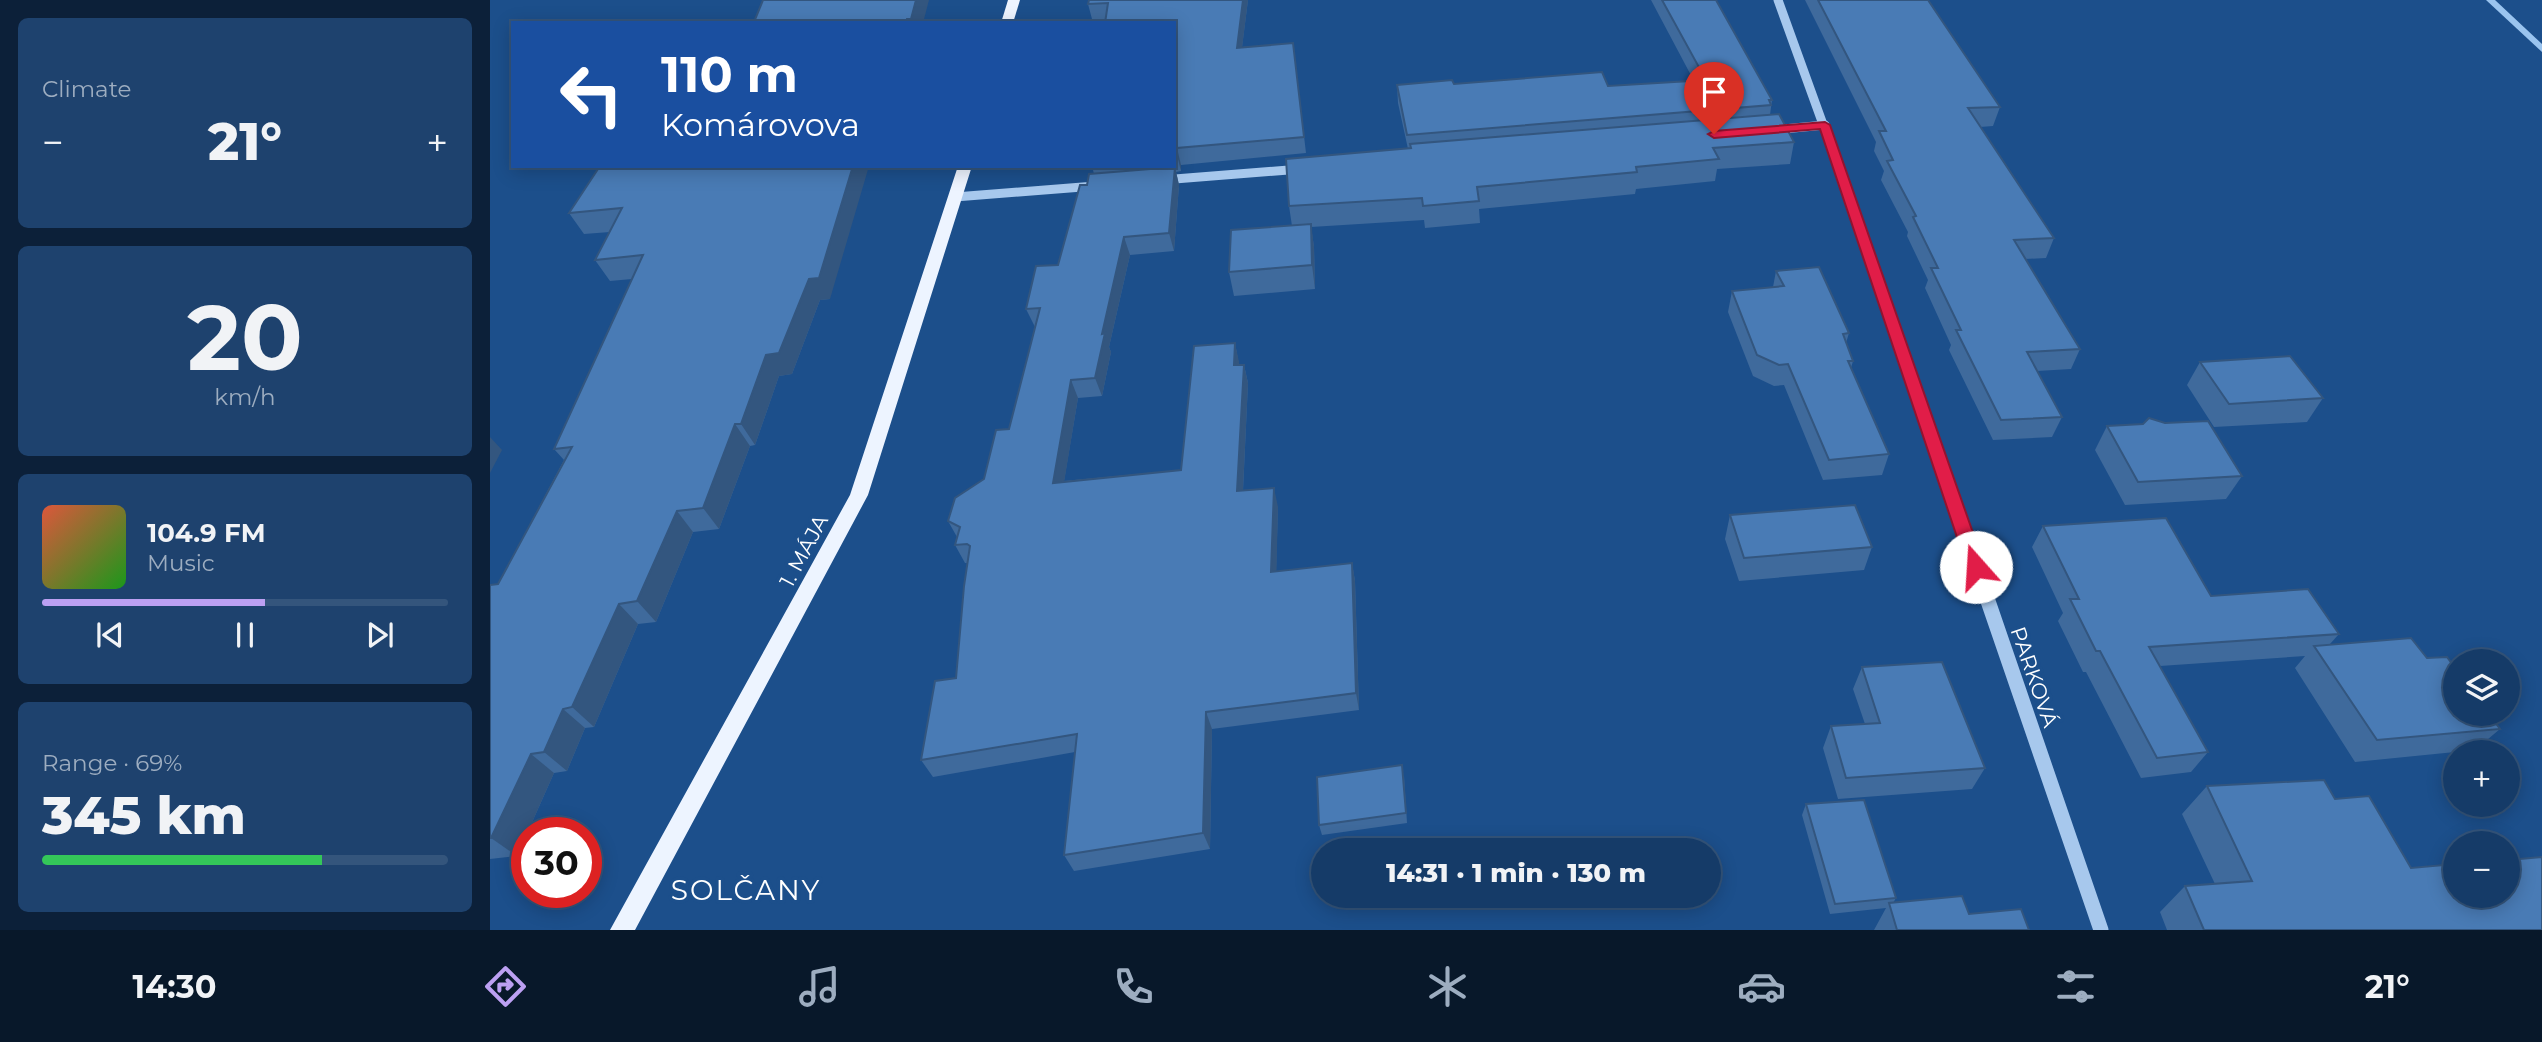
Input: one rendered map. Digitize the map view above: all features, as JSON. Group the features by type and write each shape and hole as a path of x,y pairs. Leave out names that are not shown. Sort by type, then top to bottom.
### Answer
{"main road":[{"path":"1008,21 1014,0"},
{"name":"1. MÁJA","path":"622,930 859,495 964,168"}],"street":[{"name":"PARKOVÁ","path":"1778,0 1825,125 2101,930"},
{"path":"1755,131 1825,125"},
{"path":"1146,181 1312,168"},
{"path":"955,197 1105,185"}],"building":[{"path":"763,0 916,0 911,19 906,21 754,21"},
{"path":"1089,0 1243,0 1237,48 1293,43 1304,137 1177,148 1176,155 1176,21 1105,21 1108,3 1088,4"},
{"path":"1662,0 1716,0 1772,100 1769,100 1771,105 1407,135 1397,85 1452,80 1454,84 1602,72 1608,86 1706,80"},
{"path":"1818,0 1928,0 2000,107 1968,108 2054,238 2014,240 2080,349 2027,352 2062,417 2001,420 1956,330 1961,330 1931,268 1938,268 1913,217 1916,216 1887,161 1893,160 1879,131 1886,131"},
{"path":"1779,114 1794,142 1713,148 1719,159 1636,167 1637,172 1477,187 1479,201 1423,206 1422,198 1289,206 1286,159 1411,148 1410,144"},
{"path":"599,168 852,168 819,278 809,279 779,353 766,355 741,424 735,424 703,508 677,511 637,601 619,604 572,707 563,709 544,752 531,754 490,838 490,585 498,584 572,447 554,449 643,255 595,260 622,208 569,213"},
{"path":"1175,168 1169,233 1124,237 1095,378 1071,380 1053,483 1181,470 1194,346 1235,343 1234,365 1244,365 1237,491 1274,488 1271,572 1352,563 1356,693 1206,712 1203,833 1064,855 1077,734 921,760 935,681 956,678 970,546 955,545 960,527 948,521 955,498 984,479 996,430 1009,429 1040,308 1026,309 1036,266 1058,265 1080,185 1087,185 1089,174"},
{"path":"1311,224 1312,265 1229,272 1231,230"},
{"path":"1819,267 1849,333 1843,334 1853,361 1848,361 1889,454 1829,460 1788,364 1779,365 1757,355 1732,291 1784,286 1776,271"},
{"path":"2290,356 2323,398 2229,404 2200,362"},
{"path":"2149,418 2165,423 2208,421 2242,476 2138,482 2107,426 2143,424"},
{"path":"1855,505 1872,547 1744,558 1730,515"},
{"path":"2166,518 2211,596 2308,589 2339,634 2149,647 2208,752 2157,758 2100,651 2096,651 2070,599 2079,599 2043,526"},
{"path":"2411,638 2427,658 2443,657 2443,726 2498,726 2500,729 2377,740 2314,646"},
{"path":"1942,662 1985,768 1846,778 1831,726 1880,723 1862,667"},
{"path":"1402,765 1406,813 1319,825 1317,777"},
{"path":"2324,780 2335,799 2369,796 2411,868 2443,865 2443,908 2520,908 2520,859 2542,857 2542,930 2204,930 2185,886 2252,881 2207,786"},
{"path":"1864,800 1896,898 1835,904 1806,804"},
{"path":"1962,896 1969,914 2021,909 2029,930 1897,930 1889,903"}],"waterway":[{"path":"2490,0 2542,49"}],"district":[{"name":"SOLČANY","path":"746,890"}],"route":[{"path":"1714,134 1825,125 1976,567"}]}
